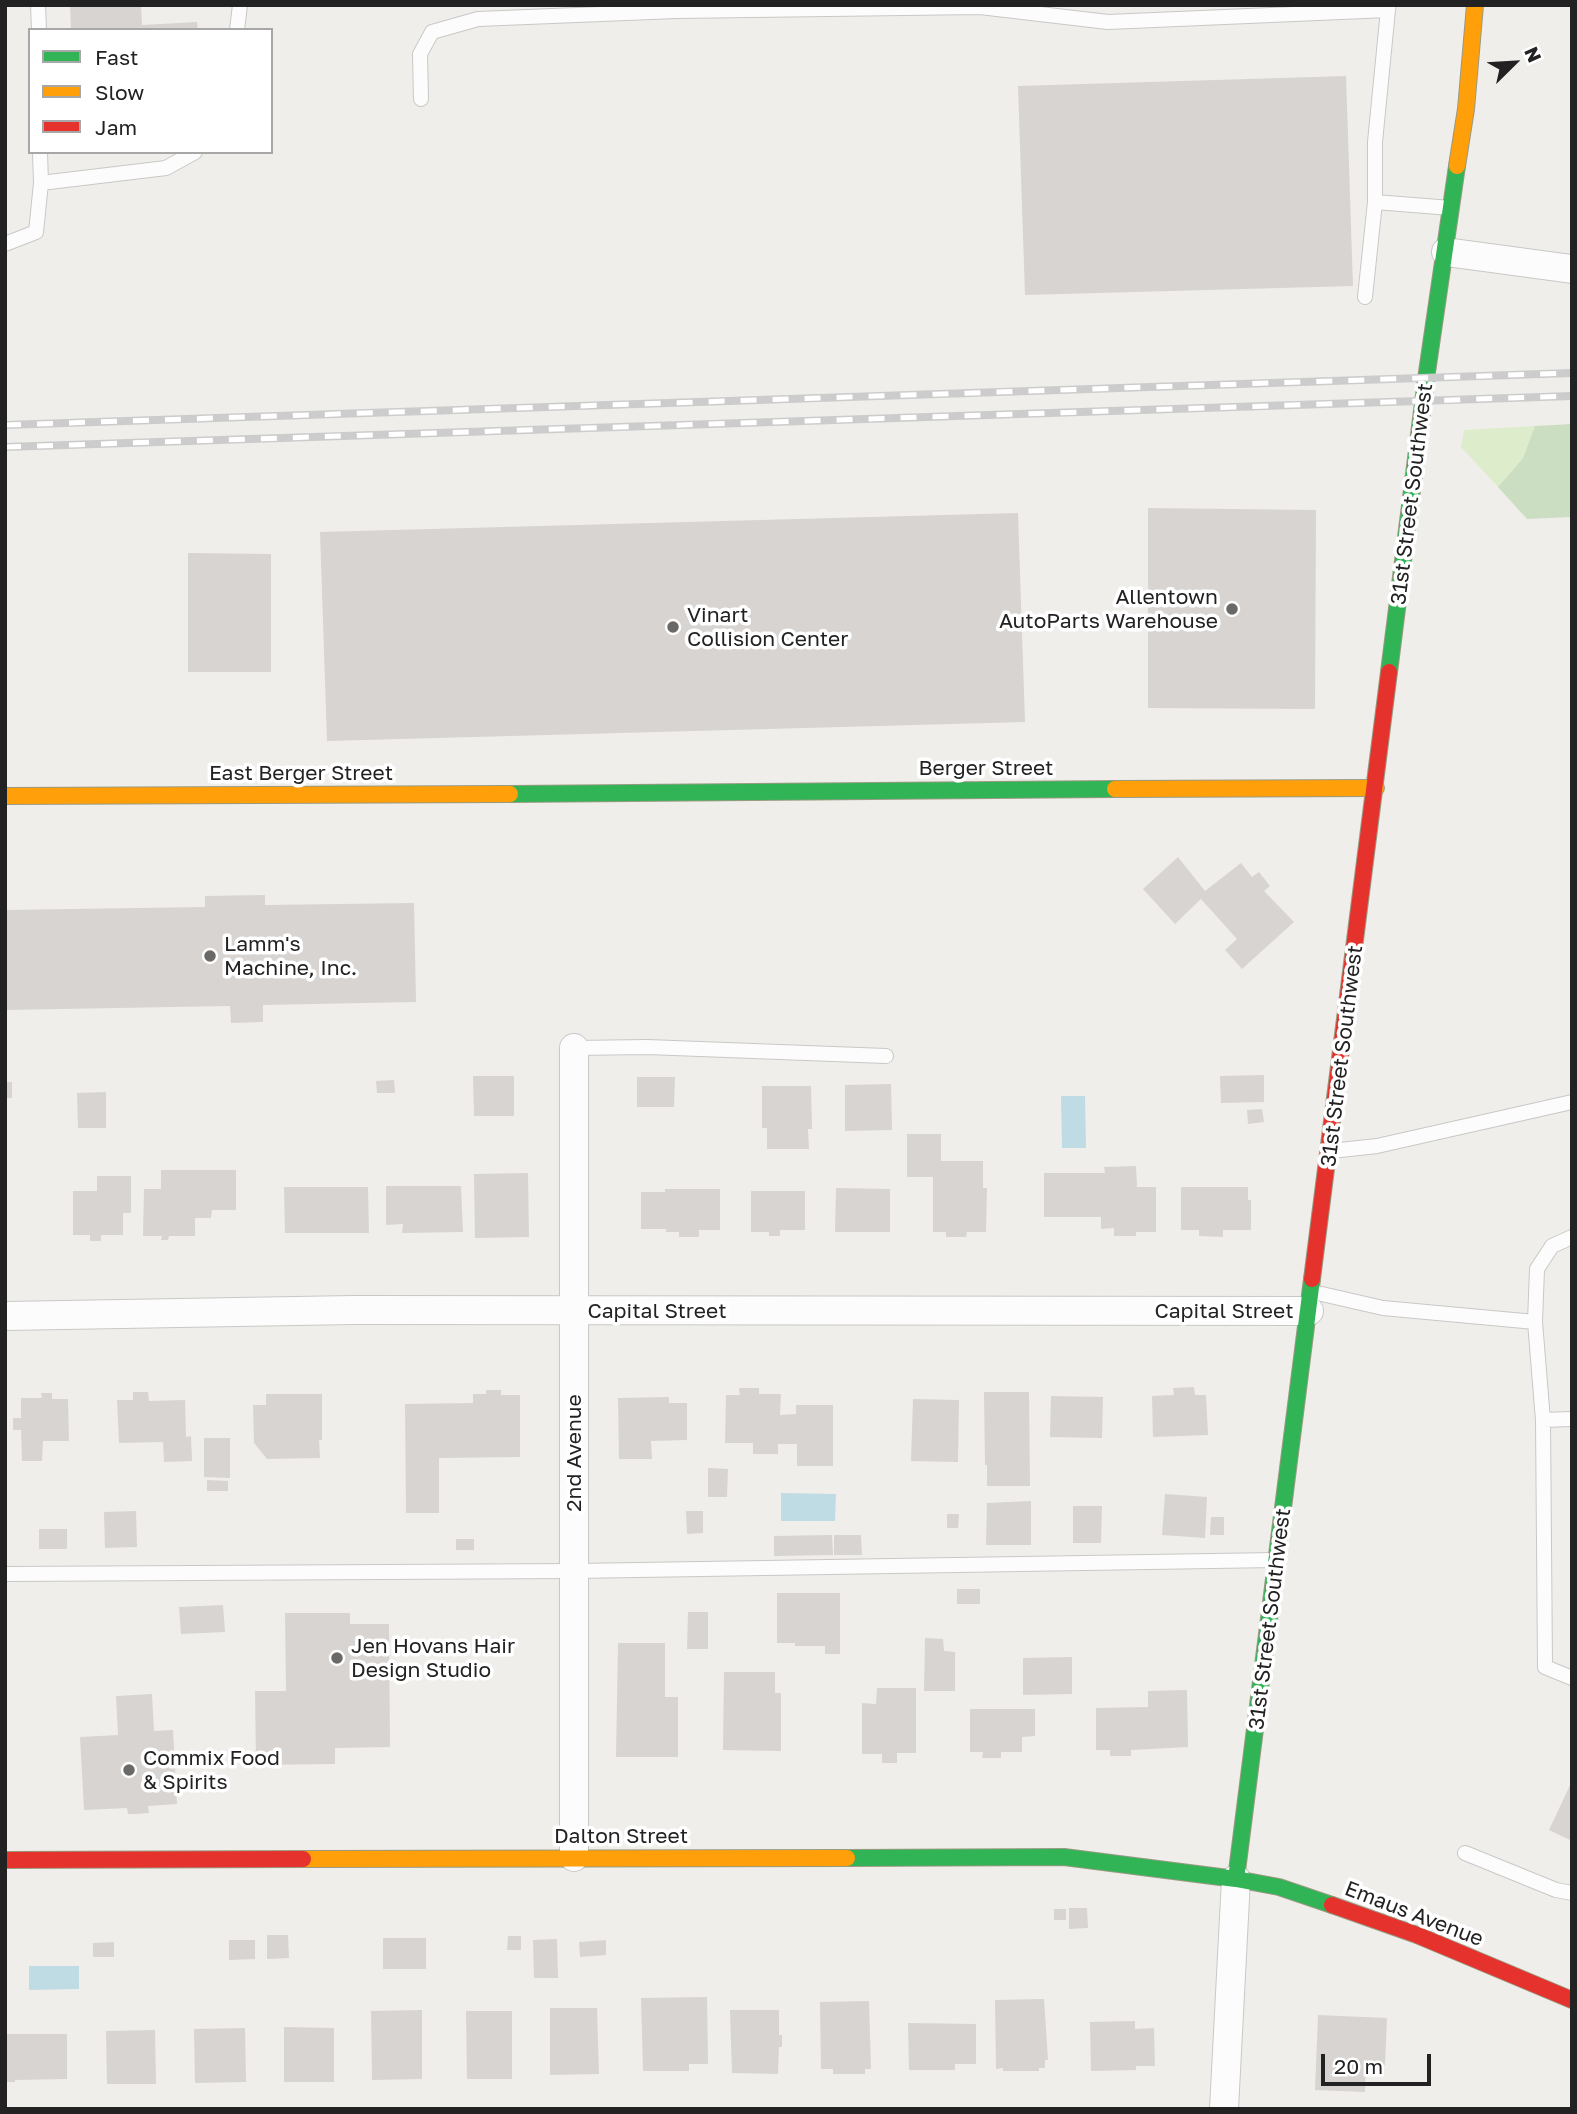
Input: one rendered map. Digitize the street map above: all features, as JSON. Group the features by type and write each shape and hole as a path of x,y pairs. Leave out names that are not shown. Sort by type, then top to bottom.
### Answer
{"street":[{"name":"31st Street Southwest","path":"1224,2109 1236,1879 1426,379 1466,109 1475,5"},
{"path":"1446,252 1572,269"},
{"name":"Berger Street","path":"597,794 920,789 1376,788"},
{"name":"East Berger Street","path":"5,796 597,794"},
{"name":"2nd Avenue","path":"574,1048 574,1857"},
{"name":"Capital Street","path":"5,1316 1310,1301"},
{"name":"Dalton Street","path":"5,1860 1064,1857 1236,1879"},
{"name":"Emaus Avenue","path":"1236,1879 1279,1887 1347,1910 1572,2000"}],"lane":[{"path":"38,5 39,28"},
{"path":"237,28 240,5"},
{"path":"421,99 420,54 432,32 478,19 674,8 980,7 1108,23 1389,8 1374,142 1375,202 1365,297"},
{"path":"5,244 36,232 41,183 40,154"},
{"path":"41,183 166,168 191,154"},
{"path":"1375,202 1452,208"},
{"path":"574,1048 648,1047 886,1056"},
{"path":"1330,1151 1377,1146 1572,1102"},
{"path":"1572,1237 1552,1245 1537,1269 1535,1322 1543,1420 1545,1667 1572,1678"},
{"path":"1310,1301 1535,1322"},
{"path":"1543,1420 1572,1419"},
{"path":"5,1574 573,1571 1277,1560"},
{"path":"1465,1853 1556,1890 1572,1893"}],"green space":[{"path":"1572,424 1572,517 1527,519 1498,487 1523,458 1535,426"},
{"path":"1535,426 1523,458 1498,487 1461,447 1464,430"}],"water":[{"path":"1061,1096 1085,1096 1086,1148 1062,1148"},
{"path":"781,1493 836,1494 835,1521 781,1521"},
{"path":"29,1966 79,1966 79,1989 29,1990"}],"building":[{"path":"70,5 141,5 142,25 197,22 198,28 71,28"},
{"path":"1346,76 1353,286 1025,295 1018,86"},
{"name":"Allentown AutoParts Warehouse","path":"1148,508 1316,510 1315,709 1148,708"},
{"name":"Vinart Collision Center","path":"1018,513 1025,722 327,741 320,532"},
{"path":"188,553 271,554 271,672 188,672"},
{"path":"1178,857 1205,891 1241,863 1252,877 1259,872 1270,886 1264,891 1294,922 1242,969 1225,950 1237,939 1201,899 1175,924 1143,889"},
{"name":"Lamm's Machine, Inc.","path":"265,895 265,905 414,903 416,1002 263,1005 263,1022 231,1023 230,1006 5,1010 5,910 205,907 205,896"},
{"path":"1264,1075 1264,1102 1221,1103 1220,1076"},
{"path":"473,1076 514,1076 514,1116 474,1116"},
{"path":"637,1077 675,1077 674,1107 637,1107"},
{"path":"394,1080 395,1093 377,1093 376,1081"},
{"path":"5,1082 12,1082 12,1098 5,1098"},
{"path":"891,1084 892,1130 845,1131 845,1085"},
{"path":"762,1086 811,1086 812,1129 808,1129 809,1149 767,1149 767,1128 762,1128"},
{"path":"106,1092 106,1128 78,1128 77,1093"},
{"path":"1262,1109 1264,1122 1248,1124 1247,1110"},
{"path":"907,1134 941,1134 941,1161 983,1161 983,1188 987,1188 986,1232 967,1232 966,1237 946,1237 946,1232 933,1232 933,1177 907,1177"},
{"path":"1136,1166 1137,1187 1156,1187 1156,1232 1114,1236 1114,1228 1101,1229 1101,1217 1044,1217 1044,1173 1105,1173 1104,1167"},
{"path":"161,1170 236,1170 236,1210 212,1210 211,1218 195,1218 195,1236 169,1236 168,1240 161,1240 162,1236 143,1236 144,1189 161,1189"},
{"path":"528,1173 529,1237 475,1238 474,1174"},
{"path":"97,1176 131,1176 131,1213 123,1213 123,1235 101,1235 101,1241 90,1241 90,1235 73,1235 73,1191 97,1191"},
{"path":"386,1186 461,1186 463,1232 402,1233 403,1224 386,1225"},
{"path":"284,1187 368,1187 369,1233 285,1233"},
{"path":"1181,1187 1248,1187 1251,1230 1223,1230 1223,1237 1199,1236 1199,1230 1181,1230"},
{"path":"836,1188 890,1189 890,1232 835,1232"},
{"path":"665,1189 720,1189 720,1230 699,1230 699,1237 679,1237 679,1232 666,1232 666,1229 641,1229 641,1192 665,1192"},
{"path":"751,1191 805,1191 805,1230 780,1230 780,1236 769,1236 769,1232 751,1232"},
{"path":"1194,1387 1195,1395 1206,1395 1208,1435 1153,1437 1152,1396 1174,1395 1173,1388"},
{"path":"739,1388 759,1388 759,1394 781,1394 780,1415 796,1414 796,1405 833,1405 833,1466 797,1466 797,1444 778,1444 778,1454 753,1454 753,1443 725,1443 726,1395 740,1395"},
{"path":"486,1390 501,1390 501,1395 520,1395 520,1457 439,1458 439,1513 406,1513 405,1404 473,1403 473,1394 486,1394"},
{"path":"133,1392 148,1392 149,1401 185,1400 186,1437 191,1436 192,1461 164,1462 163,1442 119,1443 117,1400 133,1400"},
{"path":"984,1392 1029,1392 1030,1486 987,1486"},
{"path":"41,1393 52,1393 52,1399 68,1399 69,1441 43,1441 42,1461 22,1461 21,1430 13,1430 13,1418 21,1418 21,1398 42,1398"},
{"path":"266,1394 322,1394 320,1458 267,1459 254,1443 253,1405 266,1405"},
{"path":"1051,1396 1103,1397 1102,1438 1050,1437"},
{"path":"669,1397 669,1403 687,1403 687,1440 651,1441 652,1459 619,1459 618,1398"},
{"path":"913,1399 959,1400 958,1462 911,1461"},
{"path":"204,1438 230,1438 230,1478 204,1477"},
{"path":"708,1468 728,1469 727,1497 708,1497"},
{"path":"207,1480 228,1481 228,1491 207,1491"},
{"path":"1165,1494 1207,1497 1205,1538 1162,1535"},
{"path":"1031,1501 1031,1545 986,1545 987,1503"},
{"path":"1073,1506 1102,1506 1101,1543 1073,1543"},
{"path":"136,1511 137,1547 105,1548 104,1512"},
{"path":"686,1511 703,1511 703,1533 687,1534"},
{"path":"947,1514 959,1514 958,1528 947,1528"},
{"path":"1211,1517 1224,1517 1224,1535 1210,1535"},
{"path":"39,1529 67,1529 67,1549 39,1549"},
{"path":"832,1535 833,1555 774,1556 774,1536"},
{"path":"834,1535 861,1535 862,1555 834,1555"},
{"path":"456,1539 474,1539 474,1550 456,1550"},
{"path":"957,1589 980,1589 980,1604 957,1604"},
{"path":"777,1593 840,1593 840,1654 825,1654 825,1646 777,1643"},
{"path":"223,1605 225,1632 181,1634 179,1607"},
{"path":"688,1612 708,1612 708,1649 687,1649"},
{"name":"Jen Hovans Hair Design Studio","path":"285,1613 350,1613 350,1624 389,1624 390,1747 335,1748 335,1764 256,1765 255,1691 286,1691"},
{"path":"925,1638 943,1639 944,1651 955,1652 955,1691 924,1691"},
{"path":"618,1643 665,1643 665,1697 678,1697 678,1757 616,1757"},
{"path":"1072,1657 1072,1694 1023,1695 1023,1658"},
{"path":"724,1672 775,1672 775,1693 781,1693 781,1751 723,1750"},
{"path":"877,1688 916,1688 916,1753 897,1753 897,1763 882,1763 882,1754 862,1754 862,1703 876,1704"},
{"path":"1187,1690 1188,1747 1131,1750 1131,1756 1110,1756 1110,1750 1096,1750 1096,1708 1148,1707 1148,1691"},
{"name":"Commix Food & Spirits","path":"152,1694 154,1731 173,1730 177,1804 148,1806 149,1813 136,1814 128,1814 127,1808 84,1810 80,1737 118,1735 116,1696"},
{"path":"970,1709 1035,1709 1035,1736 1022,1737 1022,1752 1001,1752 1001,1758 982,1758 983,1752 970,1752"},
{"path":"1572,1781 1572,1841 1549,1830"},
{"path":"1069,1908 1087,1908 1088,1928 1069,1929"},
{"path":"1054,1909 1066,1909 1066,1920 1054,1920"},
{"path":"267,1935 288,1935 289,1958 267,1959"},
{"path":"508,1936 521,1936 521,1950 507,1950"},
{"path":"383,1938 426,1938 426,1969 383,1969"},
{"path":"557,1939 558,1978 534,1978 533,1940"},
{"path":"229,1940 255,1940 255,1959 229,1960"},
{"path":"606,1940 606,1955 580,1957 579,1942"},
{"path":"114,1942 114,1957 93,1957 93,1943"},
{"path":"707,1997 708,2064 689,2064 689,2071 643,2071 641,1998"},
{"path":"1044,1999 1048,2060 1045,2060 1045,2068 1039,2068 1039,2071 996,2069 995,2000"},
{"path":"869,2001 871,2069 865,2069 865,2074 833,2074 833,2069 821,2069 820,2002"},
{"path":"550,2008 597,2008 599,2074 550,2075"},
{"path":"422,2010 422,2079 372,2080 371,2011"},
{"path":"730,2010 779,2010 782,2047 779,2047 778,2074 732,2073"},
{"path":"466,2011 512,2011 512,2079 467,2079"},
{"path":"1318,2015 1387,2018 1385,2065 1366,2065 1365,2092 1315,2090"},
{"path":"1135,2021 1135,2029 1154,2028 1155,2066 1136,2066 1136,2070 1091,2071 1090,2022"},
{"path":"908,2023 976,2024 976,2064 955,2064 955,2070 909,2070"},
{"path":"284,2027 334,2028 334,2082 284,2082"},
{"path":"245,2028 246,2082 195,2083 194,2029"},
{"path":"155,2030 156,2084 107,2084 106,2031"},
{"path":"5,2034 67,2034 67,2079 5,2082"}],"railway":[{"path":"5,425 1572,373"},
{"path":"5,447 1572,396"}],"traffic: fast":[{"path":"1389,672 1426,379 1457,166"},
{"path":"510,794 1115,789"},
{"path":"1236,1879 1312,1279"},
{"path":"847,1858 1064,1857 1236,1879 1279,1887 1332,1905"}],"traffic: slow":[{"path":"1457,166 1466,109 1475,5"},
{"path":"1115,789 1376,788"},
{"path":"5,796 510,794"},
{"path":"303,1859 847,1858"}],"traffic: jam":[{"path":"1312,1279 1389,672"},
{"path":"5,1860 303,1859"},
{"path":"1332,1905 1417,1935 1572,2000"}],"place":[{"name":"Allentown AutoParts Warehouse","path":"1232,609"},
{"name":"Vinart Collision Center","path":"673,627"},
{"name":"Lamm's Machine, Inc.","path":"210,956"},
{"name":"Jen Hovans Hair Design Studio","path":"337,1658"},
{"name":"Commix Food & Spirits","path":"129,1770"}]}
